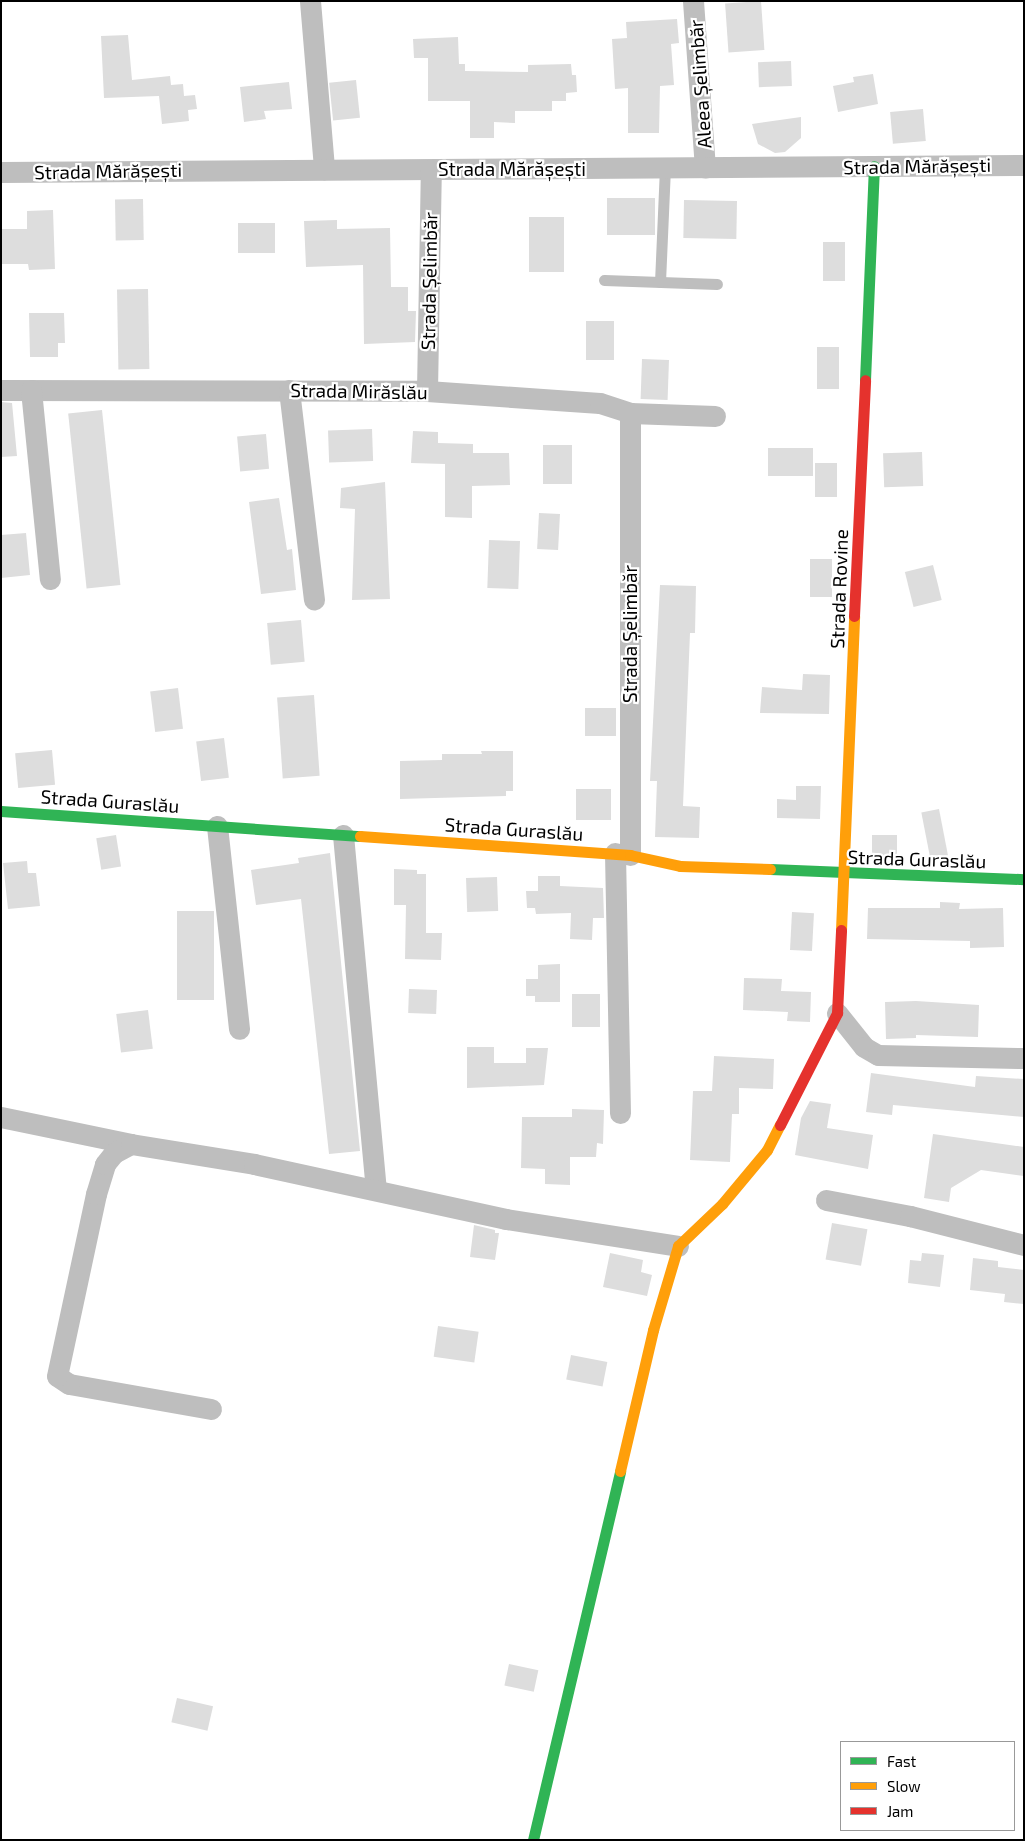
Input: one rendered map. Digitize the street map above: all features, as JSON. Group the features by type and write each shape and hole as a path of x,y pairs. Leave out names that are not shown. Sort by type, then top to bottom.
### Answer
{"street":[{"path":"310,1 324,169"},
{"name":"Aleea Șelimbăr","path":"693,1 705,168"},
{"name":"Strada Mărășești","path":"1,172 1024,165"},
{"name":"Strada Rovine","path":"837,1013 874,166"},
{"name":"Strada Șelimbăr","path":"427,391 431,170"},
{"name":"Strada Mirăslău","path":"1,390 427,391 600,403 630,413 716,416"},
{"path":"31,390 50,579"},
{"path":"290,390 314,600"},
{"name":"Strada Șelimbăr","path":"620,1113 630,413"},
{"name":"Strada Guraslău","path":"1,811 623,854 680,866 844,874 1024,879"},
{"path":"217,826 240,1029"},
{"path":"343,835 376,1189"},
{"path":"533,1840 650,1340 678,1246 722,1204 767,1150 837,1013 864,1047 878,1055 1024,1058"},
{"path":"1,1117 131,1144 207,1155 376,1189 506,1219 678,1246"},
{"path":"131,1144 114,1153 106,1164 96,1194 57,1376 69,1384 211,1409"},
{"path":"826,1200 910,1216 1024,1246"}],"lane":[{"path":"660,282 665,168"},
{"path":"604,280 717,284"}],"building":[{"path":"761,1 764,50 729,52 725,4"},
{"path":"677,19 679,43 671,44 674,85 660,86 659,133 628,133 628,88 615,89 612,39 627,38 626,22"},
{"path":"128,35 132,80 170,76 171,85 183,84 184,96 195,95 197,109 188,110 189,121 162,124 159,96 104,98 101,36"},
{"path":"458,37 459,64 465,64 465,71 528,72 528,65 571,64 572,75 576,75 577,92 566,93 566,101 552,101 552,111 515,111 515,123 494,122 494,138 470,138 470,101 428,101 428,58 414,58 413,39"},
{"path":"791,61 792,86 759,87 758,62"},
{"path":"873,74 878,104 838,112 833,86 854,82 853,77"},
{"path":"356,80 360,118 333,121 329,83"},
{"path":"289,82 292,109 264,111 266,119 244,122 240,87"},
{"path":"923,109 926,141 893,144 890,112"},
{"path":"801,117 801,138 785,152 775,153 758,144 752,124"},
{"path":"607,198 655,198 655,235 607,235"},
{"path":"115,199 143,199 144,240 116,240"},
{"path":"684,200 737,201 736,239 683,238"},
{"path":"53,210 55,269 29,270 28,264 1,264 1,229 27,229 27,211"},
{"path":"529,217 564,217 564,272 529,272"},
{"path":"337,220 337,229 390,228 391,287 408,287 408,311 416,311 415,342 364,344 363,265 306,267 304,221"},
{"path":"238,223 275,223 275,253 238,253"},
{"path":"823,242 845,242 845,281 823,281"},
{"path":"148,289 149,369 118,370 117,290"},
{"path":"29,313 64,313 65,343 58,343 58,357 30,357"},
{"path":"586,321 614,321 614,360 586,360"},
{"path":"817,347 839,347 839,389 817,389"},
{"path":"642,359 669,360 668,400 641,399"},
{"path":"1,402 12,403 17,456 1,457"},
{"path":"102,410 120,585 87,589 68,414"},
{"path":"372,429 373,461 329,463 328,431"},
{"path":"413,431 438,432 438,443 473,444 473,453 509,453 510,485 472,486 472,518 445,517 445,464 411,463"},
{"path":"266,434 269,469 240,471 237,437"},
{"path":"543,445 572,445 572,484 543,484"},
{"path":"768,448 813,448 813,476 768,476"},
{"path":"922,452 923,486 884,487 883,453"},
{"path":"815,463 837,463 837,497 815,497"},
{"path":"385,482 390,599 352,600 355,509 340,508 341,488"},
{"path":"279,498 287,550 292,549 296,590 261,594 249,502"},
{"path":"539,513 560,514 558,550 537,549"},
{"path":"26,533 30,575 1,578 1,535"},
{"path":"489,540 520,541 518,589 487,588"},
{"path":"810,559 832,559 832,597 810,597"},
{"path":"933,565 942,600 914,607 905,572"},
{"path":"660,585 696,586 695,633 690,633 683,806 700,807 699,838 655,837 657,781 650,781"},
{"path":"301,620 305,662 271,665 267,623"},
{"path":"803,674 830,675 829,714 760,713 762,687 802,690"},
{"path":"178,688 183,729 155,732 150,691"},
{"path":"314,695 320,776 283,778 277,698"},
{"path":"585,708 616,708 616,736 585,736"},
{"path":"224,738 229,778 201,781 196,741"},
{"path":"52,750 55,785 18,788 15,753"},
{"path":"481,751 513,751 513,791 506,791 506,796 400,799 400,761 442,760 442,754 482,754"},
{"path":"796,786 821,786 820,819 777,818 777,799 796,800"},
{"path":"576,789 611,789 611,820 576,820"},
{"path":"939,809 948,855 930,859 921,812"},
{"path":"116,835 121,867 101,870 96,838"},
{"path":"872,835 897,835 897,858 872,858"},
{"path":"330,853 360,1151 329,1154 301,899 256,905 251,870 299,863 298,858"},
{"path":"27,861 28,873 36,873 40,906 8,909 3,863"},
{"path":"394,869 417,870 417,874 426,874 426,933 442,933 441,960 405,959 406,905 394,905"},
{"path":"538,876 560,876 560,886 603,888 604,918 593,918 592,940 570,939 571,913 536,914 535,908 527,908 526,891 538,891"},
{"path":"497,877 498,911 467,912 466,878"},
{"path":"940,902 960,903 959,909 1003,908 1004,947 970,948 970,941 867,939 868,908 940,908"},
{"path":"177,911 214,911 214,1000 177,1000"},
{"path":"792,912 814,913 812,951 790,950"},
{"path":"560,964 560,1002 535,1002 535,996 526,996 526,979 538,979 538,965"},
{"path":"744,978 782,979 781,991 811,992 810,1022 787,1021 788,1012 743,1010"},
{"path":"409,989 437,990 436,1014 408,1013"},
{"path":"572,994 600,994 600,1027 572,1027"},
{"path":"916,1001 979,1005 978,1037 916,1035 916,1038 886,1039 885,1002"},
{"path":"148,1010 153,1049 121,1053 116,1014"},
{"path":"467,1047 494,1047 494,1063 526,1063 526,1048 548,1048 544,1085 467,1088"},
{"path":"714,1056 774,1059 773,1089 739,1088 739,1114 732,1114 730,1162 690,1160 693,1091 712,1091"},
{"path":"871,1073 975,1087 976,1076 1024,1079 1024,1117 893,1105 892,1115 866,1112"},
{"path":"810,1101 831,1104 827,1128 873,1135 868,1169 795,1155 801,1118"},
{"path":"572,1109 604,1110 603,1144 597,1143 596,1157 570,1157 570,1185 545,1184 545,1169 521,1168 522,1117 572,1117"},
{"path":"933,1134 1024,1147 1024,1176 981,1170 951,1188 949,1202 924,1198"},
{"path":"832,1223 867,1229 861,1266 826,1259"},
{"path":"474,1225 495,1230 495,1233 499,1233 495,1260 470,1257"},
{"path":"610,1253 643,1260 641,1272 652,1275 647,1296 603,1287"},
{"path":"922,1253 944,1255 940,1287 908,1283 910,1260 921,1261"},
{"path":"973,1258 998,1261 998,1267 1024,1270 1024,1304 1004,1302 1005,1294 970,1290"},
{"path":"438,1326 479,1332 474,1362 434,1357"},
{"path":"571,1355 607,1362 603,1387 566,1380"},
{"path":"509,1664 538,1670 534,1692 504,1686"},
{"path":"177,1698 213,1706 207,1731 171,1722"}],"traffic: fast":[{"path":"865,380 874,166"},
{"path":"1,811 360,836"},
{"path":"770,869 1024,879"},
{"path":"533,1840 620,1471"}],"traffic: slow":[{"path":"841,930 854,616"},
{"path":"360,836 630,855 680,866 770,869"},
{"path":"620,1471 653,1330 678,1246 722,1204 767,1150 780,1125"}],"traffic: jam":[{"path":"854,616 865,380"},
{"path":"780,1125 837,1013 841,930"}]}
